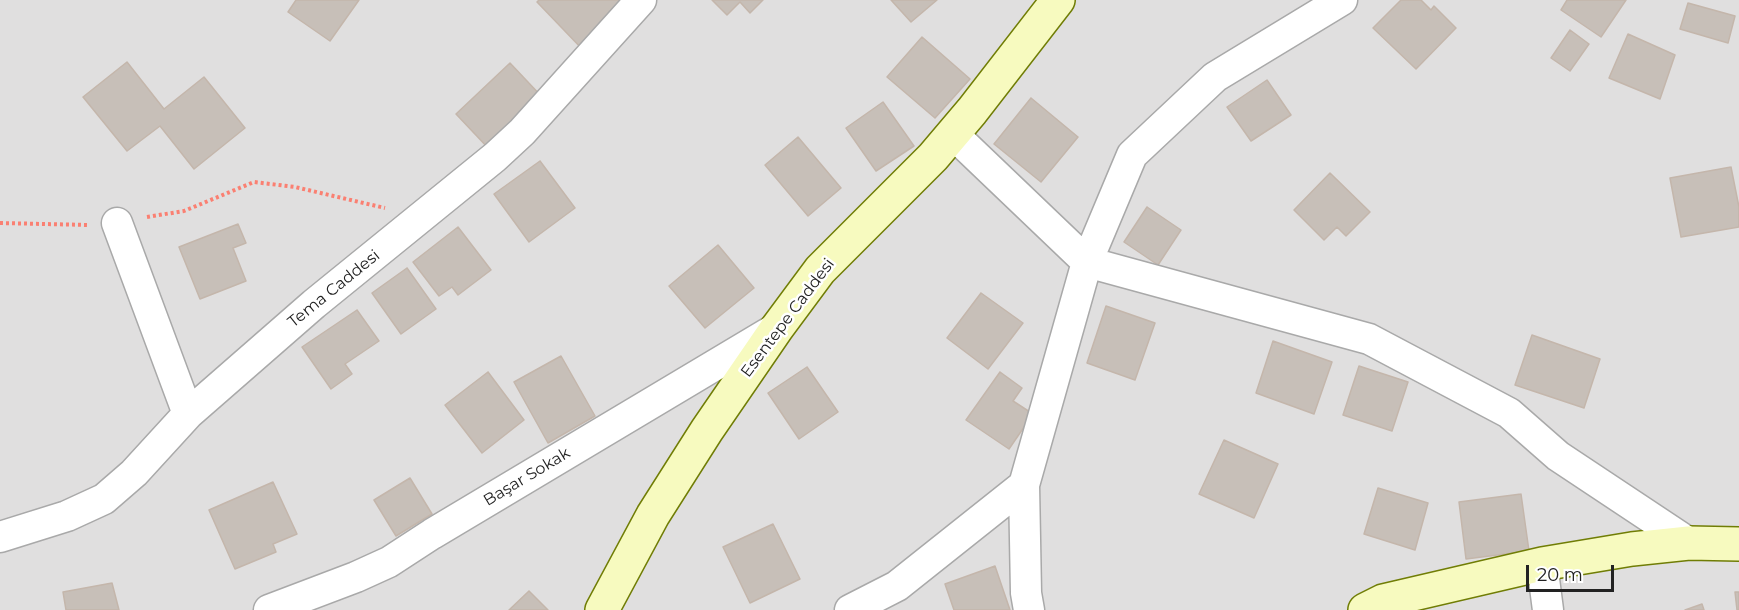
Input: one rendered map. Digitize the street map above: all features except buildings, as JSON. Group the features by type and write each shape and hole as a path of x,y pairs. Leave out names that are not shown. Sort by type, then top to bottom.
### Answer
{"street":[{"name":"Tema Caddesi","path":"0,537 67,516 104,499 134,473 188,414 314,304 495,157 522,132 641,0"},
{"path":"1029,610 1026,593 1024,485 1087,262 1132,155 1215,77 1342,0"},
{"name":"Esentepe Caddesi","path":"602,610 653,515 707,430 777,328 820,270 953,134 972,111 1046,5"},
{"path":"953,134 1087,262 1369,339 1509,412 1558,456 1689,543"},
{"path":"117,223 188,414"},
{"name":"Başar Sokak","path":"269,610 389,562 777,328"},
{"path":"850,610 897,586 1024,485"},
{"path":"1365,610 1383,601 1542,564 1632,549 1689,543 1739,544"},
{"path":"1542,564 1548,610"}],"path":[{"path":"0,223 95,225 117,223 184,211 254,182 295,187 374,204 419,219"}],"shaded area":[{"path":"0,0 1739,0 1739,610 0,610"}]}
